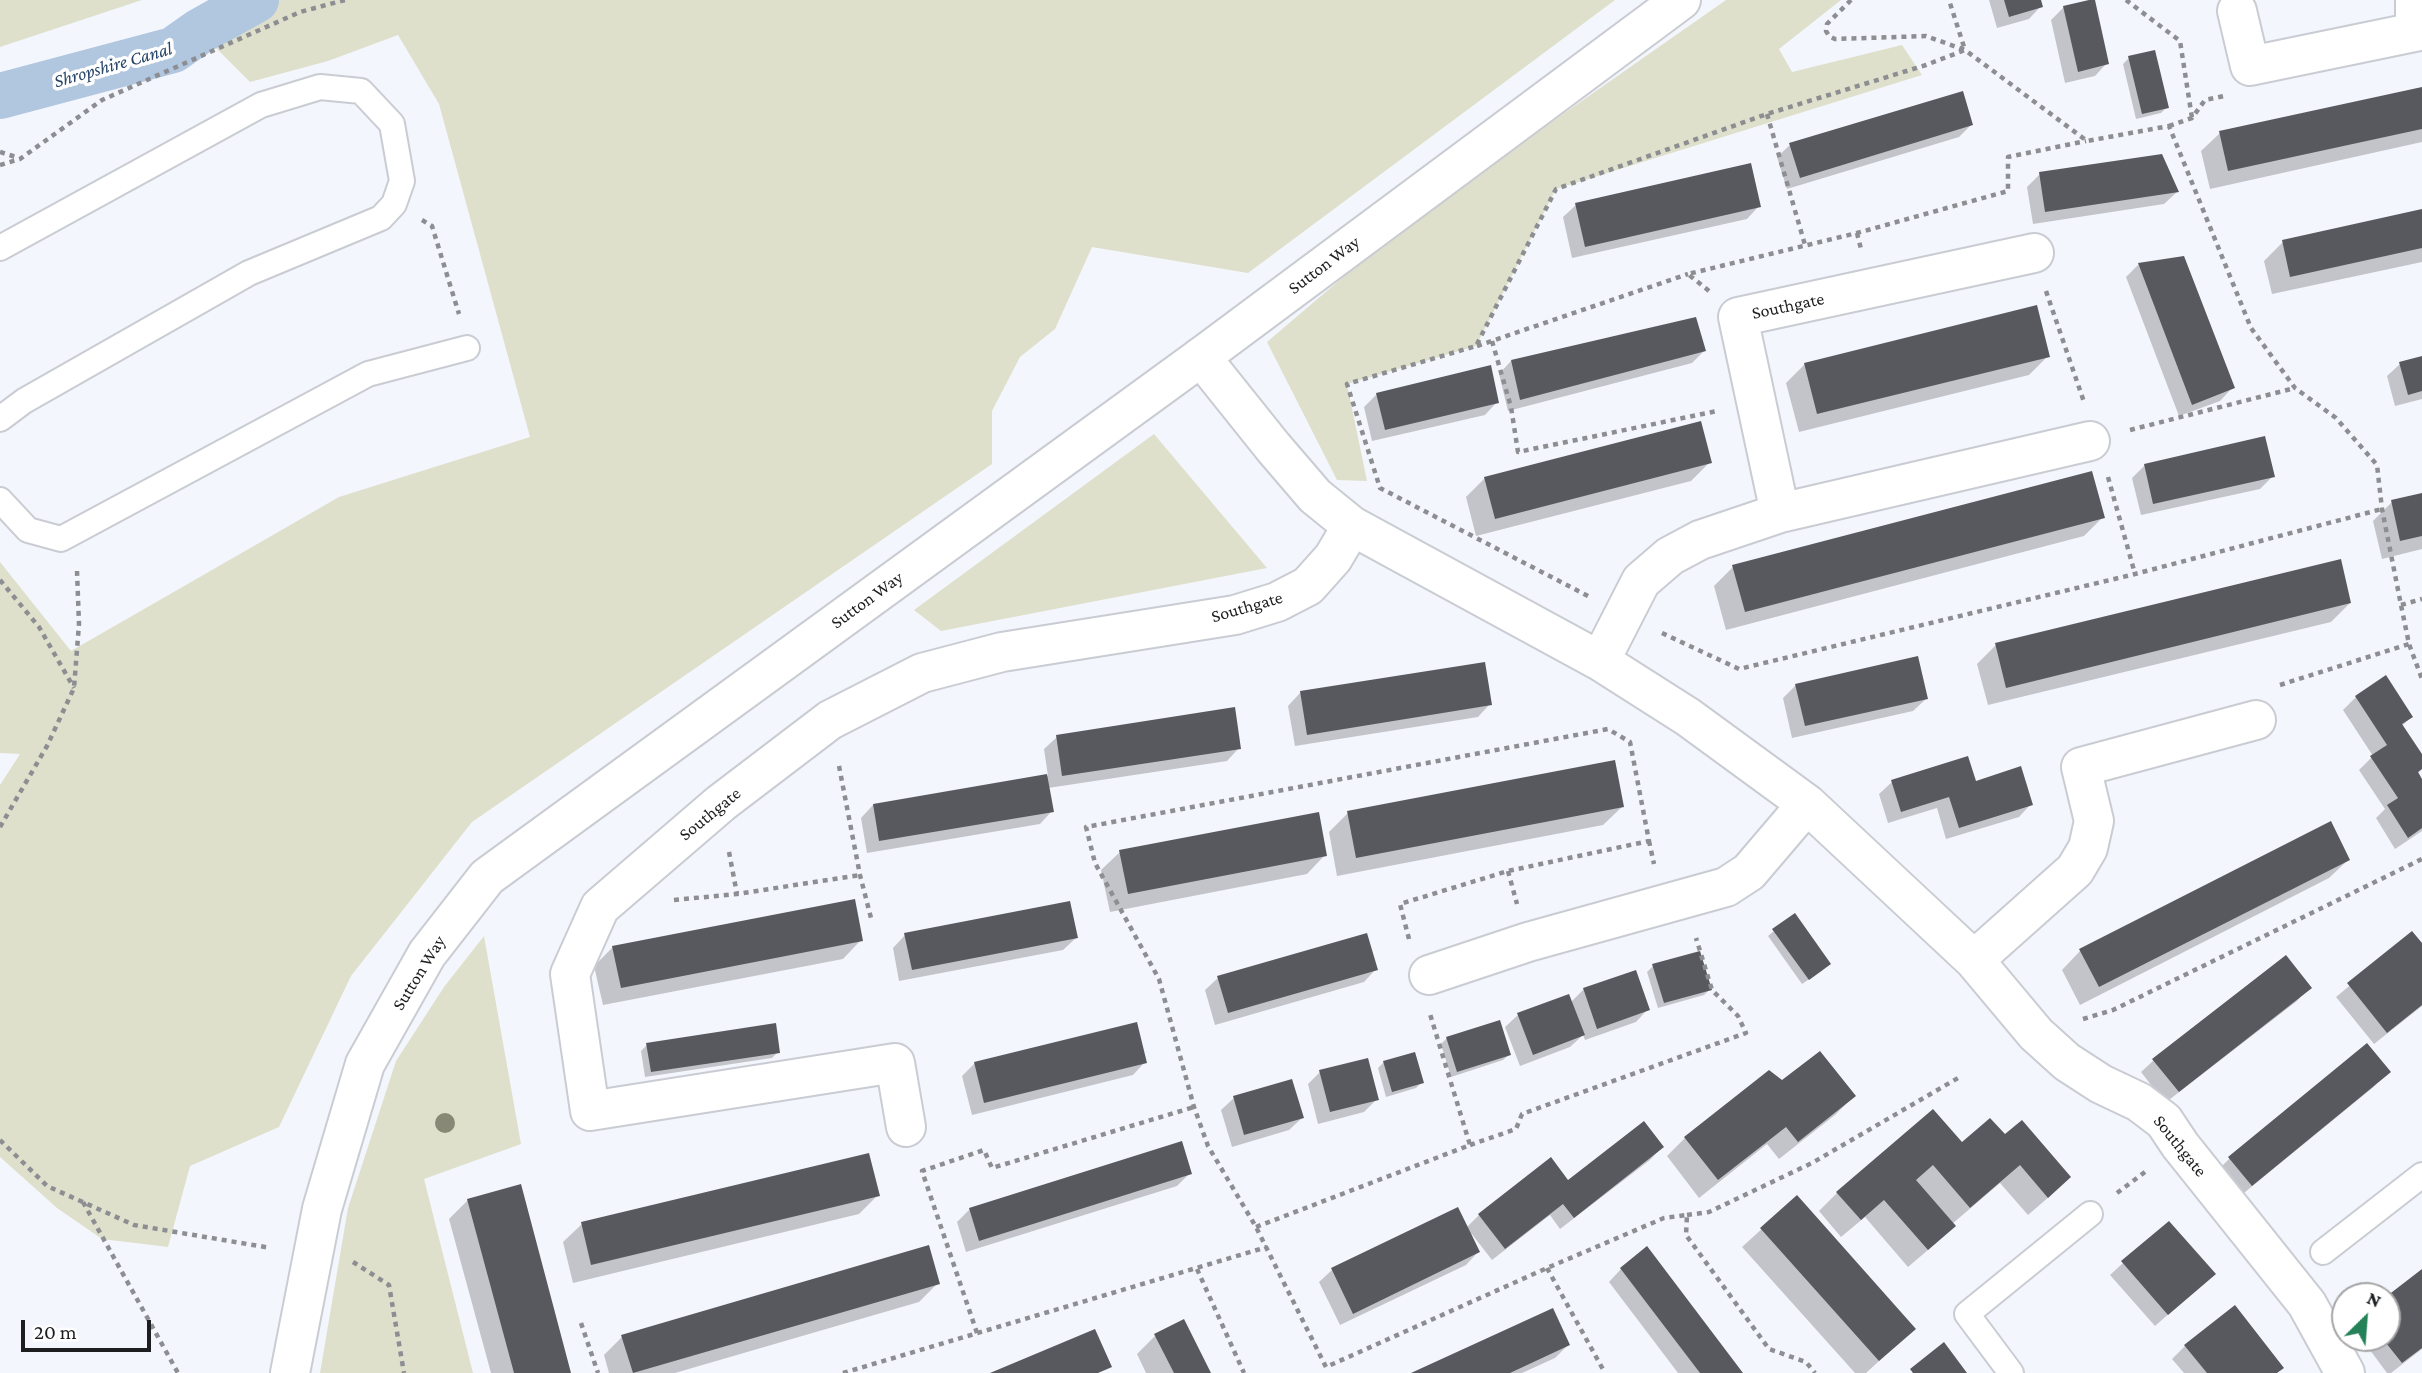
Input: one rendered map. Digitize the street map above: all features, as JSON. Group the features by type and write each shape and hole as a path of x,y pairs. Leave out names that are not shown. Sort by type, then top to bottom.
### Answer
{"street":[{"name":"Sutton Way","path":"290,1373 322,1209 365,1064 427,954 487,877 1200,357 1681,0"},
{"path":"2237,11 2250,66 2415,32 2414,0"},
{"name":"Southgate","path":"1780,513 1738,317 2034,253"},
{"name":"Southgate","path":"1200,357 1315,496 1353,526 1600,660 1688,717 1807,804 1974,960 2036,1034 2067,1062 2101,1084 2139,1102 2164,1121 2180,1145 2307,1304 2338,1371"},
{"path":"1600,660 1641,581 1670,556 1700,540 1780,513 2100,428"},
{"name":"Southgate","path":"906,1127 895,1063 590,1111 570,974 600,907 721,803 830,720 922,673 989,655 1235,615 1277,602 1308,586 1333,558 1353,526"},
{"path":"1974,960 2075,870 2088,848 2094,821 2081,767 2256,720"},
{"path":"1428,989 1528,942 1726,887 1749,872 1807,804"}],"lane":[{"path":"0,248 261,104 320,88 361,91 392,124 402,181 394,204 381,218 249,273 24,401 0,419"},
{"path":"0,500 28,530 61,539 368,374 467,348"},
{"path":"2323,1252 2422,1175"},
{"path":"2011,1373 1967,1314 2090,1214"}],"path":[{"path":"0,165 20,159 102,100 300,12 345,0"},
{"path":"1851,0 1827,24 1826,31 1829,36 1835,39 1926,36 1965,50 2087,141"},
{"path":"2126,0 2180,40 2192,118"},
{"path":"1767,114 1805,245"},
{"path":"1476,346 1688,274 1857,233 2008,191 2008,157 2169,126 2251,328 2295,388 2336,418 2377,465 2382,509 2409,644 2422,679"},
{"path":"0,152 20,159"},
{"path":"432,226 461,320"},
{"path":"2034,253 2100,428 2295,388"},
{"path":"1688,274 1738,317"},
{"path":"1492,341 1511,407 1518,452 1756,402"},
{"path":"2108,475 2136,574"},
{"path":"0,827 47,746 74,688 79,624 75,531"},
{"path":"0,580 39,627 74,688"},
{"path":"2401,605 2422,600"},
{"path":"2256,720 2276,686 2409,644"},
{"path":"830,720 860,876 871,918"},
{"path":"1409,941 1400,904 1508,871 1649,841 1630,741 1608,729 1086,827 1095,863 1159,979 1194,1107 1208,1146 1267,1247 1325,1370 1664,1218 1709,1212 1812,1163 1958,1078"},
{"path":"2036,1034 2113,1010 2422,859"},
{"path":"668,900 737,894 860,876"},
{"path":"1256,1227 1516,1129 1522,1114 1746,1033 1738,1016 1712,990 1684,900"},
{"path":"1428,989 1470,1145"},
{"path":"977,1333 922,1171 984,1150 992,1168 1194,1107"},
{"path":"0,1140 47,1186 134,1225 274,1248"},
{"path":"2090,1214 2180,1145"},
{"path":"83,1202 178,1373"},
{"path":"1687,1215 1686,1235 1769,1349 1806,1362 1815,1373"},
{"path":"844,1373 1267,1247"},
{"path":"349,1260 389,1285 404,1373"},
{"path":"1548,1268 1605,1373"},
{"path":"1197,1269 1244,1373"},
{"path":"581,1324 598,1373"}],"green space":[{"path":"0,0 142,0 0,47"},
{"path":"259,0 1615,0 1248,273 1092,247 1055,329 1020,357 992,411 992,464 472,822 351,976 279,1127 190,1166 168,1247 102,1239 57,1208 0,1157 0,785 20,754 0,753 0,562 71,651 339,497 530,437 439,104 398,35 328,61 250,82 188,20"},
{"path":"1726,0 1841,0 1779,49 1792,72 1902,45 1922,75 1556,189 1476,346 1347,384 1367,481 1337,480 1267,342 1403,226"},
{"path":"1154,434 1267,568 941,631 914,610"},
{"path":"484,936 521,1144 424,1179 473,1373 320,1373 348,1208 396,1061 444,987"}],"building":[{"path":"2004,0 2041,0 2043,7 2009,17"},
{"path":"2095,0 2109,64 2078,72 2063,6"},
{"path":"2155,50 2169,108 2142,114 2128,56"},
{"path":"2422,87 2422,129 2228,171 2219,131"},
{"path":"1963,91 1973,125 1800,178 1789,143"},
{"path":"2162,154 2179,192 2045,212 2039,172"},
{"path":"1751,163 1761,207 1585,247 1575,203"},
{"path":"2422,209 2422,248 2290,277 2282,240"},
{"path":"2184,256 2235,388 2192,405 2138,263"},
{"path":"2037,305 2050,357 1817,414 1804,363"},
{"path":"1696,317 1706,351 1520,400 1511,360"},
{"path":"2422,356 2422,391 2408,395 2399,362"},
{"path":"1491,365 1499,403 1385,430 1376,393"},
{"path":"1701,421 1712,463 1495,519 1484,477"},
{"path":"2265,436 2275,477 2153,504 2144,464"},
{"path":"2092,471 2105,518 1745,612 1732,565"},
{"path":"2422,493 2422,536 2400,541 2391,500"},
{"path":"2341,559 2351,603 2006,688 1995,643"},
{"path":"1918,656 1928,699 1805,726 1795,684"},
{"path":"1485,662 1492,705 1307,735 1300,691"},
{"path":"2386,675 2413,717 2402,724 2422,754 2422,769 2418,772 2422,779 2422,828 2408,838 2387,805 2398,798 2370,756 2387,745 2355,696"},
{"path":"1235,707 1241,749 1062,776 1056,735"},
{"path":"1968,756 1976,781 2021,766 2033,805 1959,828 1949,797 1901,812 1891,780"},
{"path":"1615,760 1624,807 1356,858 1347,811"},
{"path":"1047,774 1054,812 879,841 873,804"},
{"path":"1319,812 1327,856 1128,894 1119,850"},
{"path":"2331,821 2350,860 2099,987 2079,949"},
{"path":"855,899 863,941 621,988 612,946"},
{"path":"1070,901 1078,938 912,970 904,933"},
{"path":"1795,913 1831,964 1809,980 1772,929"},
{"path":"2412,931 2422,943 2422,1005 2387,1033 2347,983"},
{"path":"1367,933 1378,970 1228,1013 1217,976"},
{"path":"1700,951 1712,990 1664,1003 1652,964"},
{"path":"2286,955 2312,988 2179,1092 2152,1059"},
{"path":"1636,970 1650,1010 1597,1029 1583,988"},
{"path":"1569,994 1585,1035 1533,1055 1517,1013"},
{"path":"1500,1020 1511,1055 1457,1072 1446,1037"},
{"path":"1137,1022 1147,1063 984,1103 974,1062"},
{"path":"776,1023 780,1053 651,1072 646,1043"},
{"path":"2367,1043 2391,1072 2252,1186 2228,1157"},
{"path":"1820,1051 1856,1096 1798,1142 1786,1127 1718,1180 1684,1137 1769,1070 1782,1080"},
{"path":"1415,1052 1424,1083 1392,1092 1383,1061"},
{"path":"1368,1058 1379,1100 1330,1112 1319,1070"},
{"path":"1292,1079 1304,1118 1244,1135 1233,1096"},
{"path":"1933,1109 1962,1142 1990,1118 2005,1134 2022,1120 2071,1177 2048,1198 2020,1165 1970,1208 1933,1165 1916,1180 1956,1226 1928,1250 1884,1200 1861,1220 1836,1192"},
{"path":"1644,1121 1664,1147 1574,1218 1563,1204 1505,1249 1478,1214 1551,1157 1568,1180"},
{"path":"1182,1141 1192,1174 979,1241 969,1208"},
{"path":"869,1153 880,1196 591,1265 581,1222"},
{"path":"521,1184 571,1373 514,1373 467,1199"},
{"path":"1797,1195 1916,1329 1879,1361 1760,1228"},
{"path":"1458,1207 1480,1252 1353,1314 1331,1268"},
{"path":"2169,1221 2216,1274 2168,1315 2121,1261"},
{"path":"929,1245 940,1284 633,1373 621,1335"},
{"path":"1647,1246 1743,1373 1700,1373 1620,1268"},
{"path":"2422,1269 2422,1348 2402,1363 2393,1352 2401,1352 2401,1285"},
{"path":"2235,1305 2284,1368 2277,1373 2207,1373 2184,1345"},
{"path":"1553,1308 1570,1345 1510,1373 1411,1373"},
{"path":"1184,1319 1211,1373 1174,1373 1154,1334"},
{"path":"1095,1329 1112,1367 1098,1373 990,1373"},
{"path":"1944,1342 1967,1373 1913,1373 1910,1369"}],"waterway":[{"name":"Shropshire Canal","path":"0,96 173,50 200,31 256,0"}]}
